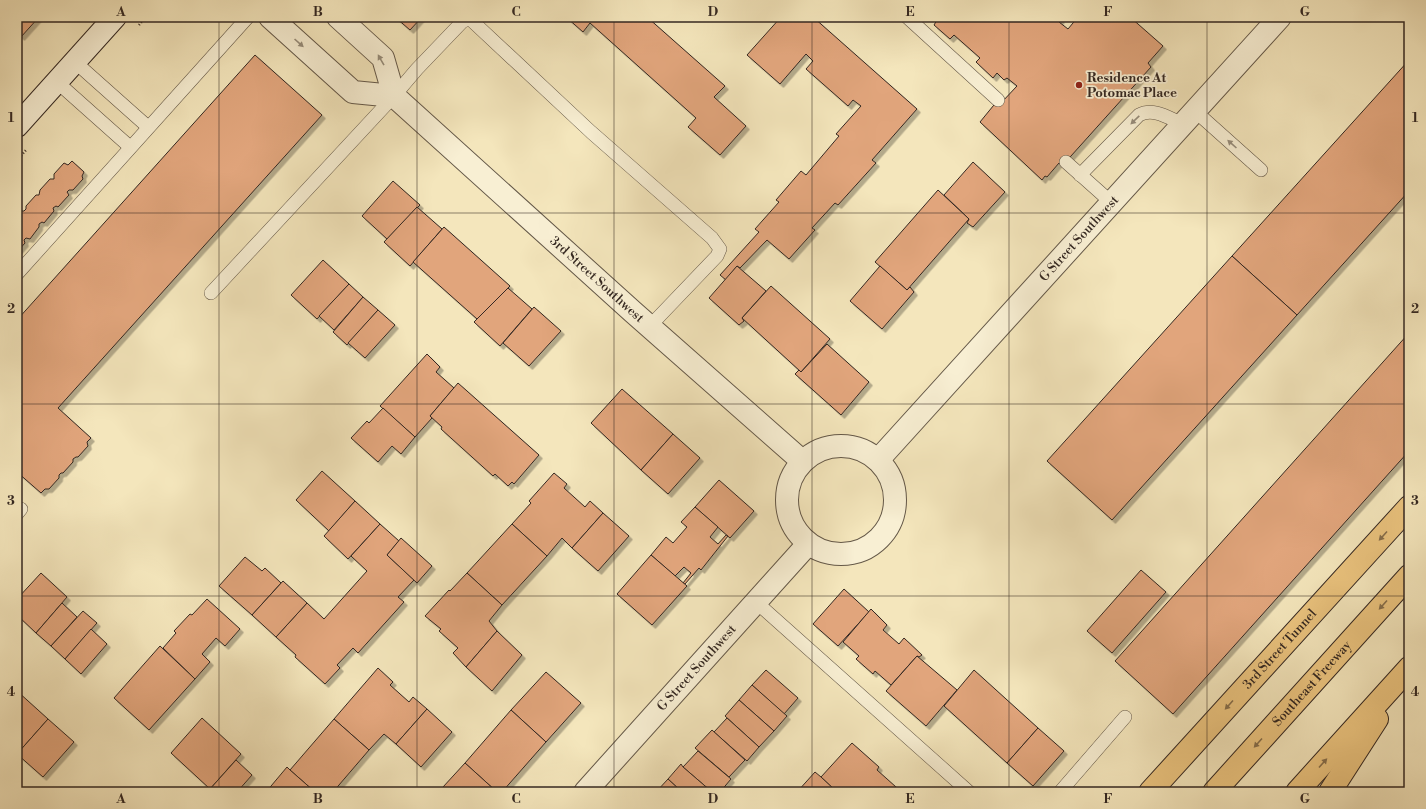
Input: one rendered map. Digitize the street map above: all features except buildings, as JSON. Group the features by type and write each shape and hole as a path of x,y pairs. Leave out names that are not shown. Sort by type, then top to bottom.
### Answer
{"highway":[{"name":"3rd Street Tunnel","path":"1150,792 1409,507"},
{"name":"Southeast Freeway","path":"1214,792 1409,576"},
{"path":"1297,792 1409,669"},
{"path":"1330,792 1409,669"}],"street":[{"path":"17,126 115,17"},
{"path":"270,17 353,92 394,96 382,58 338,17"},
{"name":"G Street Southwest","path":"878,460 1189,118 1273,19"},
{"name":"3rd Street Southwest","path":"394,96 802,461"},
{"path":"847,445 863,449 878,460 888,471 894,487 896,504 892,521 882,535 869,546 853,553 836,554 820,550 808,544 794,527 787,511 788,487 792,476 802,461 815,451 830,446 847,445"},
{"name":"G Street Southwest","path":"585,792 808,544"}],"lane":[{"path":"17,274 248,17"},
{"path":"907,17 998,100"},
{"path":"211,293 462,22 470,18 591,132 712,238 720,249 717,256 650,326"},
{"path":"75,62 148,127"},
{"path":"56,82 130,147"},
{"path":"1080,175 1139,115 1145,112 1189,118 1261,170"},
{"path":"1066,162 1112,203"},
{"path":"756,602 969,792"},
{"path":"1060,792 1125,717"}],"place":[{"name":"Residence At Potomac Place","path":"1079,85"}]}
